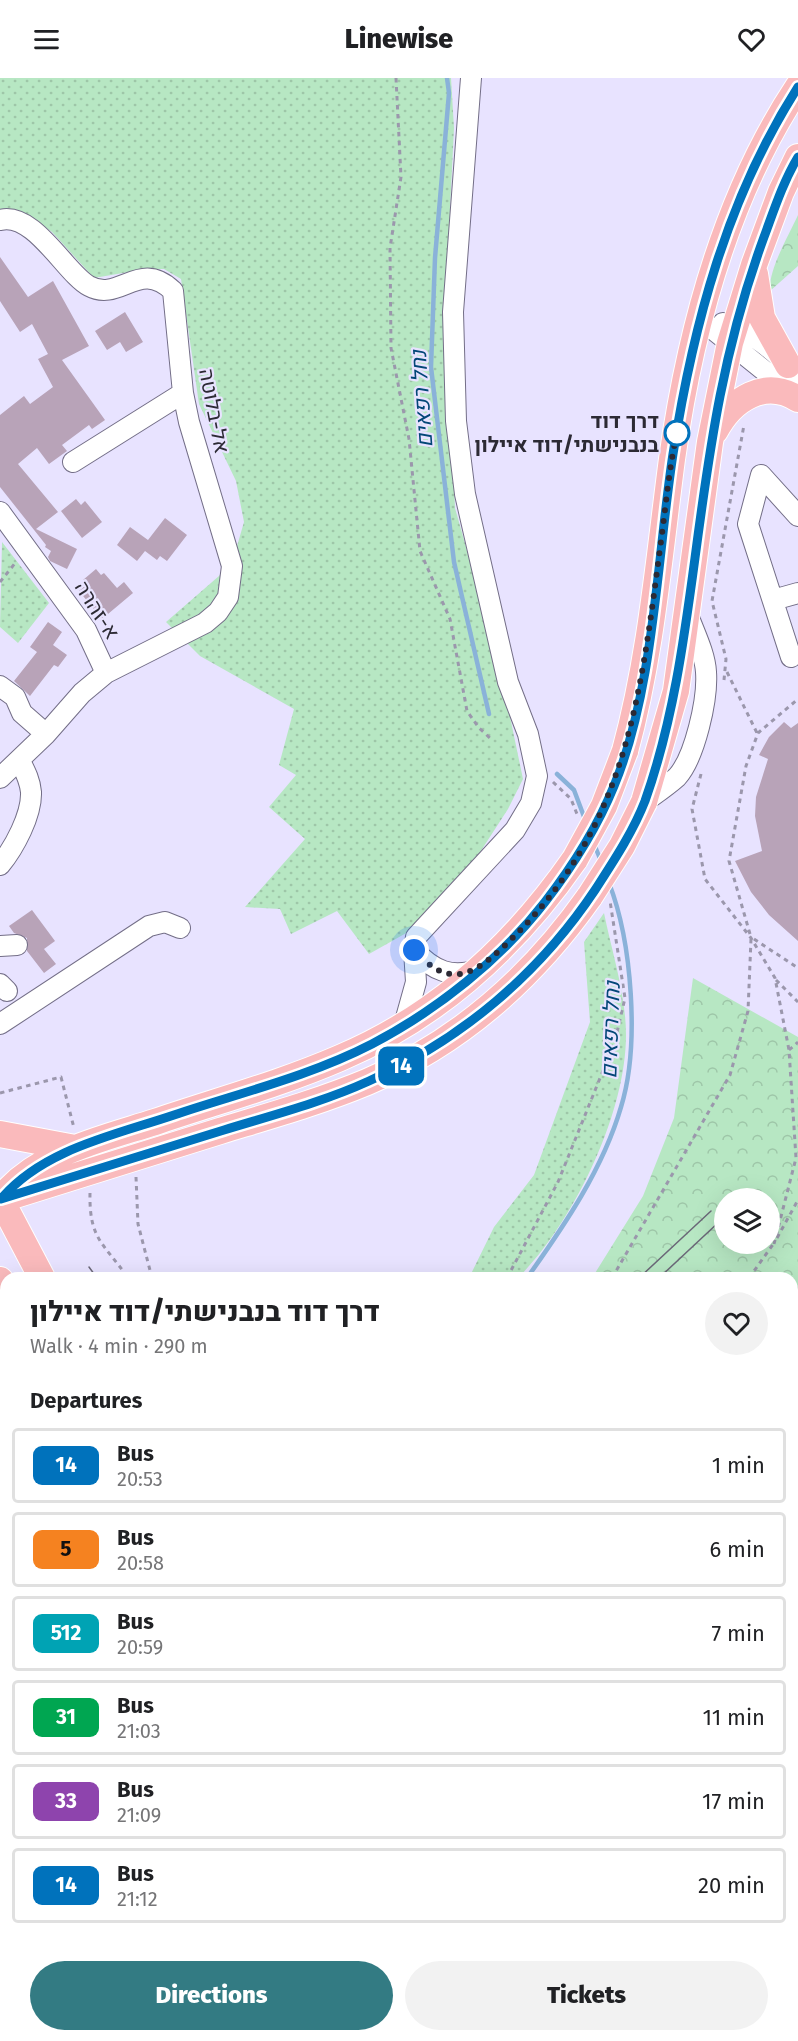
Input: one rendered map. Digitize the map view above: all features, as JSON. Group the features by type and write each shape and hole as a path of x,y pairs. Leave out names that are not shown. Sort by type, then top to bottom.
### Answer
{"main road":[{"path":"0,1199 30,1174 75,1148 308,1071 371,1044 404,1025 481,968 525,926 575,859 604,806 625,751 642,676 673,457 700,319 738,202 770,135 798,87"},
{"path":"0,1199 315,1102 367,1082 407,1063 444,1041 501,998 600,897 644,802 676,691 710,442 733,334 754,265 781,192 798,157"},
{"path":"754,265 755,284 762,318 793,370"},
{"path":"710,442 723,417 749,395 771,389 798,398"},
{"path":"0,1134 75,1148"},
{"path":"0,1199 39,1272"}],"street":[{"path":"404,1025 416,982 414,950 416,937 515,830 531,804 537,776 528,734 508,682 465,494 456,421 453,312 471,78"},
{"name":"אל-בלוטה","path":"0,220 6,218 22,224 48,243 87,286 103,291 146,277 163,282 173,291 176,303 183,393 196,450 232,566 228,597 218,612 205,624 106,672"},
{"path":"700,319 733,334 793,370"},
{"path":"733,334 798,398"},
{"path":"73,462 183,393"},
{"path":"791,657 748,524 761,475 798,516"},
{"name":"א-זהרה","path":"0,512 86,630 106,672 82,693 20,761 0,778"},
{"path":"773,600 798,593"},
{"path":"0,686 15,697 22,713 46,734"},
{"path":"0,865 26,816 31,794 28,778 20,761"},
{"path":"2,1028 149,926 165,922 180,928"},
{"path":"414,950 427,964 437,970 467,974 481,968"}],"path":[{"path":"396,78 401,177 390,248 391,348 409,439 420,551 450,619 467,711 478,728 490,738"},
{"path":"746,418 712,601 726,670 758,733"},
{"path":"0,582 28,550"},
{"path":"724,682 726,670"},
{"path":"615,1272 730,1075 748,1011 751,938 729,861 746,766 758,733 798,699"},
{"path":"703,763 692,809 705,879 751,938 775,978 798,1002"},
{"path":"551,781 571,799 580,819"},
{"path":"510,1272 558,1182 615,1041 625,998 600,897"},
{"path":"751,938 798,968"},
{"path":"775,978 789,1050 796,1158 780,1221"},
{"path":"789,1050 798,1042"},
{"path":"136,1157 138,1224 150,1272"},
{"path":"780,1233 798,1200"},
{"path":"753,1272 766,1254"}],"green space":[{"path":"0,78 451,78 454,128 446,291 455,508 499,664 523,779 508,809 440,914 369,954 337,911 291,934 280,909 245,907 305,839 269,807 296,775 279,765 294,709 200,656 166,622 219,576 235,553 244,522 236,481 199,404 181,279 164,269 146,269 94,278 52,232 28,216 0,213"},
{"path":"798,215 798,266 770,291 772,273"},
{"path":"2,542 49,603 18,643 0,627"},
{"path":"604,913 621,989 626,1035 624,1066 617,1099 606,1132 593,1166 576,1198 558,1228 523,1272 472,1272 494,1227 534,1175 590,1022 584,942"},
{"path":"693,978 798,1037 798,1272 596,1272 643,1196 674,1118"}],"building":[{"path":"0,257 28,297 53,281 89,346 62,360 105,420 92,429 89,425 62,445 67,451 49,464 37,448 18,464 58,512 36,529 77,549 67,569 50,561 48,557 51,551 45,547 46,545 0,487 0,415 24,396 30,404 53,387 38,359 48,354 32,324 20,332 0,301"},
{"path":"125,312 143,342 126,352 120,342 107,350 95,331"},
{"path":"76,499 81,505 85,501 102,522 82,538 61,511"},
{"path":"165,518 187,535 167,561 160,556 157,560 145,551 137,561 117,545 130,527 148,540"},
{"path":"96,569 101,575 104,573 117,588 124,582 133,593 102,619 79,591 88,583 83,580"},
{"path":"48,622 62,632 53,645 67,655 58,667 54,665 30,696 14,681 37,652 30,647"},
{"path":"784,722 791,728 798,723 798,941 769,915 751,892 735,861 762,851 755,816 756,797 768,759 759,755 769,737"},
{"path":"32,910 55,941 44,949 56,964 44,973 27,951 27,938 14,933 9,926"}],"waterway":[{"name":"נחל רפאים","path":"447,78 449,93 435,258 431,367 454,562 489,714"},
{"name":"נחל רפאים","path":"557,774 574,790 586,822"},
{"name":"נחל רפאים","path":"594,844 601,861"},
{"name":"נחל רפאים","path":"531,1272 555,1238 593,1175 613,1130 627,1082 632,1025 631,994 623,934 609,883"}],"tram line":[{"path":"645,1272 711,1211"},
{"path":"665,1272 714,1227"},
{"path":"89,1267 93,1272"}],"bus line":[{"name":"14","path":"798,87 754,164 723,242 700,319 681,406 644,670 625,751 615,783 592,832 546,901 525,926 481,968 428,1010 371,1044 308,1071 75,1148 61,1154 30,1174 1,1199 315,1102 367,1082 407,1063 444,1041 501,998 528,973 578,914 635,822 644,802 663,738 676,691 710,442 730,343 754,265 781,192 798,157"}],"place":[{"name":"דרך דוד בנבנישתי/דוד איילון","path":"677,433"}],"route":[{"path":"414,950 427,964 437,970 452,974 467,974 481,968 525,926 546,901 592,832 615,783 634,719 646,652 677,433"}]}
